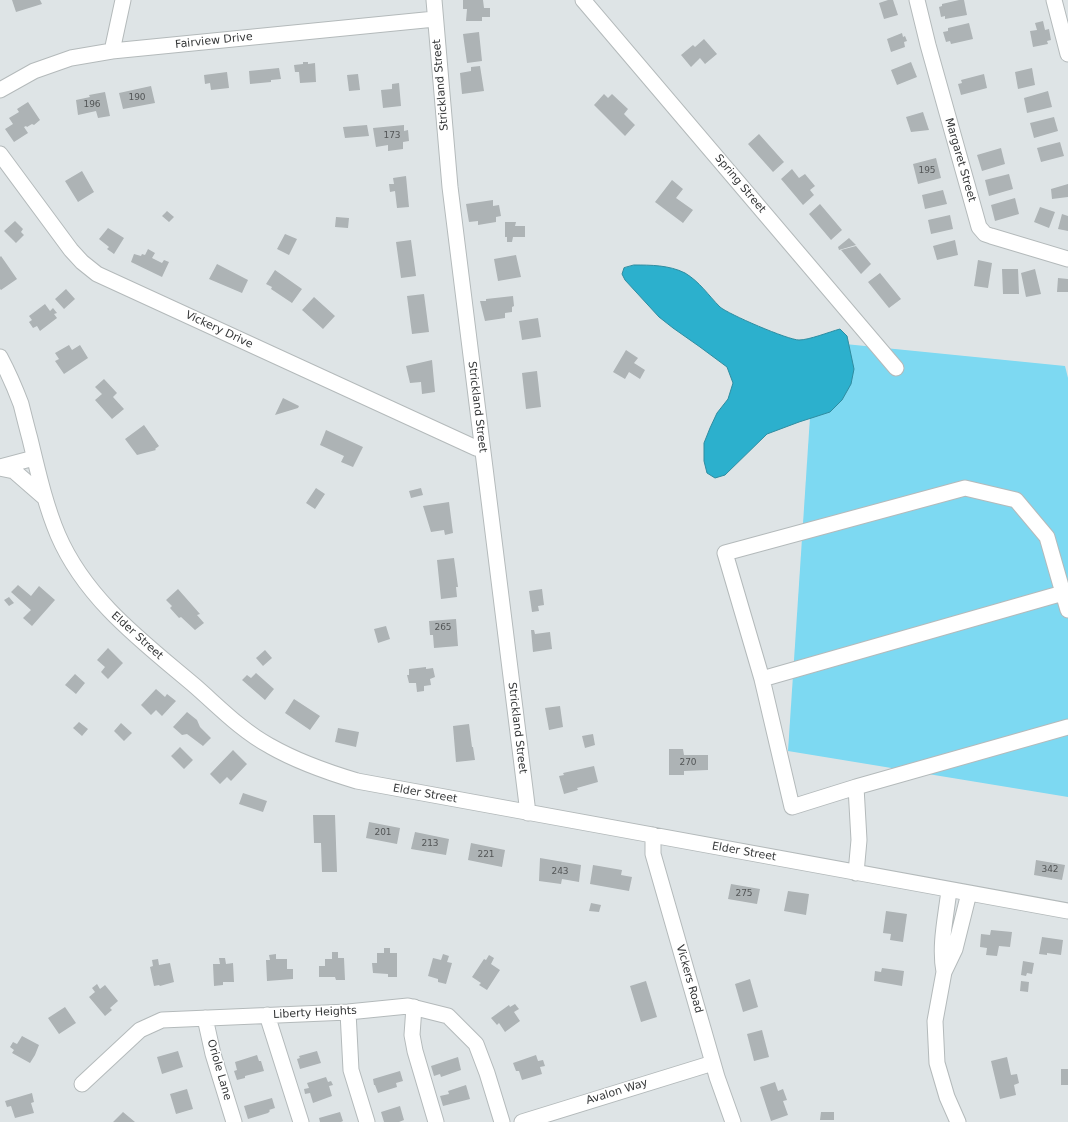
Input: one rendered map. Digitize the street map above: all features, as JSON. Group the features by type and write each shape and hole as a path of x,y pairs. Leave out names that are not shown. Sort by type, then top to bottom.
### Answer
{"street":[{"path":"112,51 123,0"},
{"name":"Strickland Street","path":"434,0 450,187 528,813"},
{"name":"Spring Street","path":"583,0 896,368"},
{"name":"Margaret Street","path":"916,0 979,227 985,234 1068,259"},
{"path":"1054,0 1068,54"},
{"name":"Fairview Drive","path":"0,90 34,71 71,58 112,51 435,19"},
{"name":"Vickery Drive","path":"0,154 71,250 82,262 97,274 476,448 482,449"},
{"name":"Elder Street","path":"0,357 11,378 21,405 45,498 58,535 70,558 86,583 122,624 241,726 270,746 316,768 357,781 1068,911"},
{"path":"0,467 34,458"},
{"path":"0,467 14,471 45,498"},
{"path":"1068,610 1046,537 1016,500 965,488 725,553 762,679 792,807 856,787 1068,727"},
{"path":"762,679 1063,593"},
{"path":"856,787 859,840 856,873"},
{"name":"Vickers Road","path":"653,836 653,854 713,1063 733,1122"},
{"path":"944,972 942,941 949,890"},
{"path":"958,1122 947,1097 937,1063 934,1021 944,972 955,950 969,893"},
{"name":"Liberty Heights","path":"82,1084 140,1030 162,1020 348,1012 408,1006 448,1016 476,1044 487,1073 502,1122"},
{"path":"414,1007 412,1035 436,1122"},
{"path":"348,1012 351,1070 367,1122"},
{"path":"267,1015 301,1122"},
{"name":"Oriole Lane","path":"205,1018 213,1054 234,1122"},
{"name":"Avalon Way","path":"522,1122 713,1063"}],"shaded area":[{"path":"634,265 653,265 679,270 695,280 720,307 734,315 783,336 799,340 808,339 840,329 847,336 854,369 851,384 842,400 830,412 767,434 725,475 715,478 707,473 704,461 704,443 717,413 728,399 733,383 727,367 659,317 625,280 622,274 624,268"},
{"path":"815,341 1065,366 1068,378 1068,797 788,751"}],"building":[{"path":"12,0 40,0 42,4 16,12"},
{"path":"463,0 483,0 484,8 490,8 490,17 482,17 482,21 466,21 467,9 463,9"},
{"path":"893,0 898,15 884,19 879,3"},
{"path":"964,0 967,15 945,19 945,16 941,17 939,7 942,6 942,4"},
{"path":"1043,21 1045,30 1049,29 1051,40 1047,41 1048,44 1033,47 1030,31 1037,30 1035,23"},
{"path":"969,23 973,39 951,44 950,41 946,42 943,32 948,31 948,28"},
{"path":"479,32 482,61 467,63 463,34"},
{"path":"902,33 903,37 905,36 907,41 904,42 905,47 891,52 887,39"},
{"path":"704,39 717,54 705,64 700,58 691,67 681,55 693,45 695,47"},
{"path":"303,62 308,62 308,64 315,63 316,82 300,83 299,72 295,72 294,65 303,64"},
{"path":"911,62 917,77 897,85 891,70"},
{"path":"480,66 484,91 462,94 460,73 471,71 471,67"},
{"path":"279,68 281,79 271,80 271,82 250,84 249,71"},
{"path":"1032,68 1035,85 1018,89 1015,72"},
{"path":"227,72 229,88 211,90 210,83 205,84 204,75"},
{"path":"358,74 360,90 349,91 347,75"},
{"path":"984,74 987,88 961,95 958,84 962,83 961,80"},
{"path":"399,83 401,106 383,108 381,90 392,89 392,84"},
{"path":"151,86 155,103 123,109 119,93"},
{"path":"1048,91 1052,107 1027,113 1024,98"},
{"path":"105,92 110,116 98,118 96,111 78,115 76,100 90,97 89,95"},
{"path":"604,94 608,98 612,94 628,109 624,114 635,125 625,136 594,105"},
{"path":"28,102 40,120 34,125 32,124 24,127 28,133 14,142 5,129 13,124 9,118 19,112 17,109"},
{"path":"923,112 929,130 911,132 906,117"},
{"path":"1054,117 1058,131 1034,138 1030,123"},
{"path":"367,125 369,136 345,138 343,127"},
{"path":"404,125 404,131 408,130 409,141 403,142 403,149 388,151 388,145 376,147 373,128"},
{"path":"759,134 784,162 773,172 748,144"},
{"path":"1060,142 1064,156 1041,162 1037,148"},
{"path":"1001,148 1005,164 982,171 977,155"},
{"path":"936,158 941,178 918,184 913,164"},
{"path":"792,169 799,178 805,174 815,186 810,190 814,195 803,205 781,179"},
{"path":"82,171 94,192 78,202 65,181"},
{"path":"1009,174 1013,189 989,196 985,180"},
{"path":"406,176 409,207 397,208 395,191 390,192 389,184 394,184 393,178"},
{"path":"672,180 683,189 676,198 693,210 683,223 655,202"},
{"path":"1068,184 1068,197 1052,199 1051,189"},
{"path":"943,190 947,204 925,209 922,195"},
{"path":"1015,198 1019,214 995,221 991,205"},
{"path":"493,200 493,206 499,205 501,216 496,217 496,222 478,225 478,221 469,222 466,204"},
{"path":"820,204 842,230 831,240 809,214"},
{"path":"1040,207 1055,212 1049,228 1034,222"},
{"path":"167,211 174,217 169,222 162,216"},
{"path":"1062,214 1068,216 1068,231 1058,229"},
{"path":"950,215 953,229 931,234 928,220"},
{"path":"336,217 349,218 348,228 335,227"},
{"path":"15,221 23,229 21,232 24,235 16,243 4,231"},
{"path":"505,222 516,222 515,226 525,226 525,237 513,237 512,242 507,242 507,237 505,237"},
{"path":"108,228 124,238 114,254 107,249 109,247 99,239"},
{"path":"285,234 297,239 289,255 277,249"},
{"path":"849,238 856,245 839,250 838,247"},
{"path":"411,240 416,276 401,278 396,242"},
{"path":"955,240 958,255 937,260 933,246"},
{"path":"856,246 871,264 861,274 841,250"},
{"path":"148,249 155,253 152,258 162,263 164,260 169,262 162,277 131,262 134,254 141,256 142,254 145,255"},
{"path":"516,255 521,277 498,281 494,259"},
{"path":"1,256 17,279 1,290 0,257"},
{"path":"978,260 992,263 988,288 974,286"},
{"path":"217,264 248,280 242,293 209,279"},
{"path":"1002,269 1018,269 1019,294 1003,294"},
{"path":"1035,269 1041,294 1026,297 1021,273"},
{"path":"275,270 302,289 292,303 266,284"},
{"path":"880,273 901,299 889,308 868,282"},
{"path":"1058,278 1068,279 1068,292 1057,292"},
{"path":"66,289 75,299 64,309 55,299"},
{"path":"424,294 429,332 412,334 407,296"},
{"path":"513,296 514,306 512,307 512,312 505,313 505,318 485,321 480,301"},
{"path":"314,297 335,316 323,329 302,310"},
{"path":"45,304 50,311 53,308 57,313 54,314 57,318 40,331 37,326 33,328 29,322 32,320 29,316"},
{"path":"538,318 541,337 522,340 519,321"},
{"path":"69,345 72,350 80,345 88,358 64,374 55,361 59,359 55,353"},
{"path":"626,350 638,358 634,363 645,370 640,379 629,372 625,379 613,372"},
{"path":"432,360 435,392 422,394 421,382 410,383 406,366"},
{"path":"537,371 541,407 526,409 522,373"},
{"path":"104,379 117,393 113,397 124,409 112,419 95,400 102,394 95,387"},
{"path":"283,398 299,406 298,408 275,415"},
{"path":"144,425 159,446 155,449 156,450 137,455 125,439"},
{"path":"326,430 363,447 353,467 341,462 344,456 320,445"},
{"path":"316,488 325,494 315,509 306,503"},
{"path":"421,488 423,495 411,498 409,491"},
{"path":"449,502 453,533 445,535 444,530 431,532 423,506"},
{"path":"454,558 458,587 456,587 457,597 441,599 437,560"},
{"path":"18,585 31,596 39,586 55,600 32,626 23,618 31,610 11,592"},
{"path":"178,589 200,614 197,615 204,623 195,630 181,617 179,618 170,608 172,606 166,600"},
{"path":"542,589 544,605 538,606 539,611 532,612 529,591"},
{"path":"9,597 14,603 9,606 4,600"},
{"path":"456,619 458,646 434,648 433,635 430,635 429,621"},
{"path":"386,626 390,639 378,643 374,629"},
{"path":"531,630 534,630 535,634 550,632 552,649 533,652"},
{"path":"108,648 123,663 108,679 101,672 105,667 97,660"},
{"path":"265,650 272,658 263,666 256,658"},
{"path":"426,667 426,669 433,668 435,677 430,679 431,685 424,686 424,691 417,692 416,683 409,683 407,675 409,675 409,669"},
{"path":"256,673 274,689 265,700 242,680 247,675 251,678"},
{"path":"75,674 85,683 76,694 65,685"},
{"path":"156,689 165,697 167,694 176,701 162,716 156,710 151,715 141,705"},
{"path":"294,699 320,716 310,730 285,713"},
{"path":"560,706 563,727 549,730 545,708"},
{"path":"187,712 197,720 200,727 211,738 203,746 187,734 182,735 173,727"},
{"path":"79,722 88,729 82,736 73,728"},
{"path":"121,723 132,733 124,741 114,731"},
{"path":"469,724 475,760 456,762 453,726"},
{"path":"338,728 359,732 356,747 335,742"},
{"path":"593,734 595,745 585,748 582,736"},
{"path":"180,747 193,760 184,769 171,756"},
{"path":"669,749 683,749 684,755 708,755 708,770 684,771 684,775 669,775"},
{"path":"233,750 247,764 231,781 227,777 220,784 210,774"},
{"path":"594,766 598,782 577,788 578,790 564,794 559,776 564,775 563,773"},
{"path":"243,793 267,801 263,812 239,804"},
{"path":"313,815 335,815 337,872 322,872 321,843 314,843"},
{"path":"369,822 400,828 397,844 366,838"},
{"path":"415,832 449,839 446,855 411,849"},
{"path":"471,843 505,850 502,867 468,860"},
{"path":"540,858 581,865 579,882 562,879 561,884 539,881"},
{"path":"1036,860 1065,865 1062,880 1034,875"},
{"path":"593,865 622,870 621,875 632,877 629,891 590,884"},
{"path":"731,884 760,889 757,904 728,899"},
{"path":"788,891 809,894 806,915 784,911"},
{"path":"591,903 601,905 599,912 589,911"},
{"path":"886,911 907,914 903,942 890,940 891,934 883,933"},
{"path":"991,930 1012,932 1010,947 999,946 997,956 986,955 987,948 980,947 981,934 990,935"},
{"path":"1042,937 1063,940 1061,955 1047,953 1047,955 1039,954"},
{"path":"384,948 390,948 390,953 397,953 397,977 388,977 388,974 373,973 372,963 377,963 377,953 384,953"},
{"path":"332,952 338,952 338,958 344,958 345,980 336,980 335,977 319,977 319,966 325,966 325,959 332,959"},
{"path":"276,954 276,959 287,959 287,969 293,969 293,979 267,981 266,960 270,960 269,955"},
{"path":"443,954 449,956 447,962 452,963 446,984 438,982 438,979 428,976 433,958 441,960"},
{"path":"489,955 494,958 491,964 500,970 487,990 479,985 481,983 472,977 484,959 486,960"},
{"path":"219,958 225,958 226,964 233,963 234,982 223,982 223,985 214,986 213,964 220,964"},
{"path":"158,959 159,965 170,963 174,982 154,986 150,967 153,966 152,960"},
{"path":"1023,961 1034,963 1032,974 1027,973 1026,976 1021,975"},
{"path":"882,968 904,971 902,986 874,981 875,971 881,972"},
{"path":"750,979 758,1007 743,1012 735,984"},
{"path":"646,981 657,1017 641,1022 630,986"},
{"path":"1021,981 1029,982 1028,992 1020,991"},
{"path":"97,984 100,989 105,985 118,1001 110,1008 112,1010 105,1016 89,997 95,992 92,988"},
{"path":"515,1004 519,1009 514,1012 520,1021 505,1032 499,1023 497,1025 491,1018 509,1005 510,1007"},
{"path":"65,1007 76,1023 59,1034 48,1018"},
{"path":"762,1030 769,1057 754,1061 747,1034"},
{"path":"22,1036 39,1045 30,1063 12,1053 14,1050 10,1047 13,1042 17,1044"},
{"path":"178,1051 183,1067 162,1074 157,1057"},
{"path":"317,1051 321,1063 300,1069 297,1059 300,1058 299,1056"},
{"path":"257,1055 259,1061 261,1061 264,1071 245,1076 245,1078 237,1080 234,1071 237,1070 235,1062"},
{"path":"536,1055 538,1061 543,1060 545,1066 540,1067 542,1074 522,1080 519,1071 516,1071 513,1063"},
{"path":"458,1057 461,1070 441,1077 440,1074 434,1076 431,1066"},
{"path":"1007,1057 1011,1075 1017,1074 1019,1083 1014,1085 1016,1095 1000,1099 991,1061"},
{"path":"1061,1069 1068,1069 1068,1085 1061,1085"},
{"path":"400,1071 403,1081 396,1083 397,1087 378,1093 373,1079"},
{"path":"326,1077 328,1082 331,1081 333,1085 329,1086 332,1096 313,1103 310,1093 305,1094 304,1089 309,1088 307,1083"},
{"path":"775,1082 778,1091 783,1089 787,1100 783,1101 788,1115 771,1121 760,1087"},
{"path":"466,1085 470,1099 443,1106 440,1096 449,1094 448,1091"},
{"path":"187,1089 193,1109 176,1114 170,1094"},
{"path":"32,1093 34,1102 31,1103 34,1113 15,1118 11,1106 7,1107 5,1101"},
{"path":"272,1098 275,1108 269,1110 270,1111 268,1113 248,1119 244,1106"},
{"path":"400,1106 404,1120 399,1122 384,1122 381,1112"},
{"path":"123,1112 135,1122 113,1122"},
{"path":"340,1112 343,1121 341,1122 320,1122 319,1118"},
{"path":"821,1112 834,1112 834,1120 820,1120"}]}
